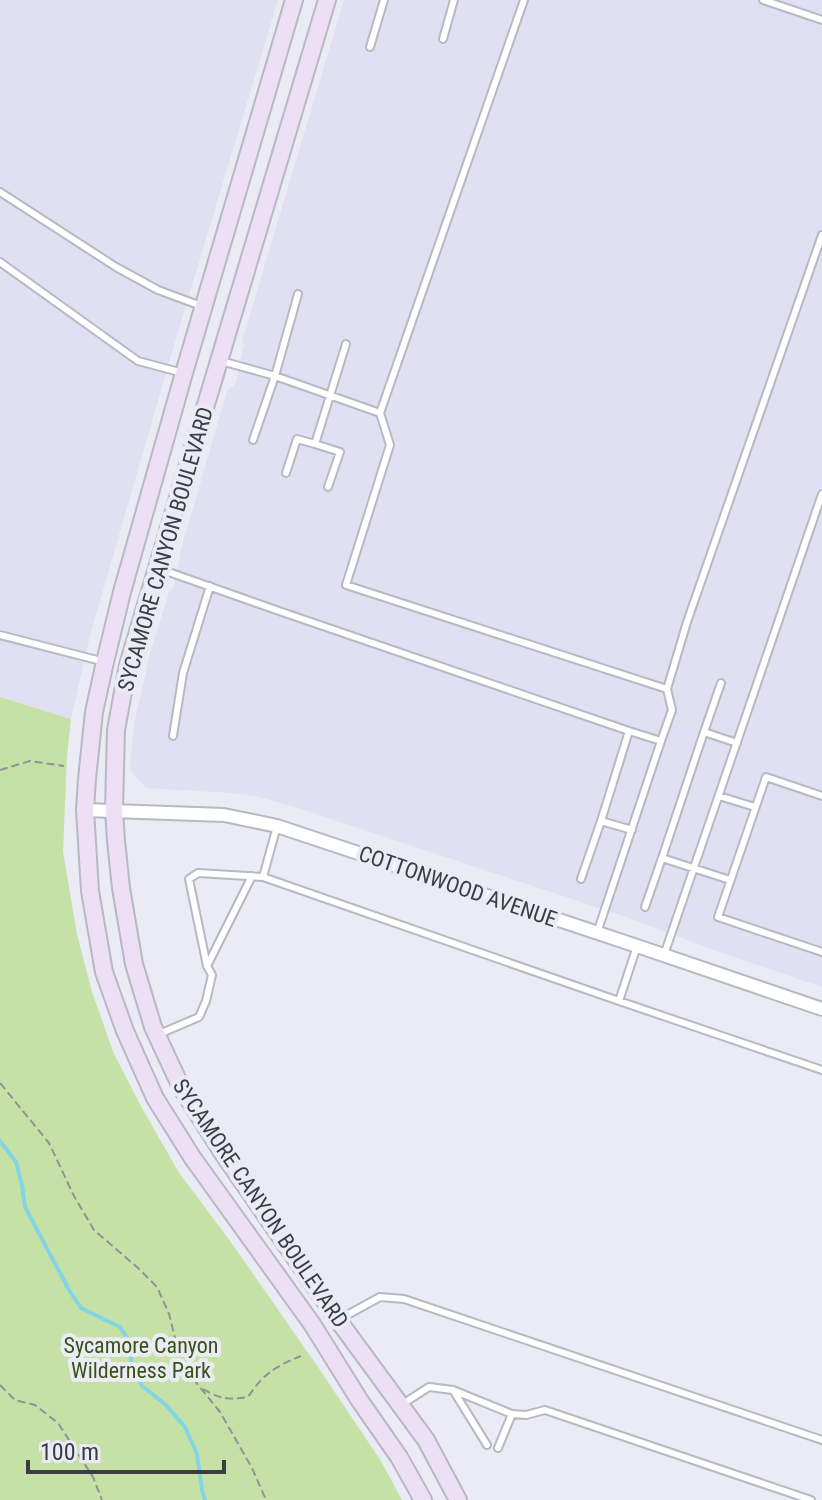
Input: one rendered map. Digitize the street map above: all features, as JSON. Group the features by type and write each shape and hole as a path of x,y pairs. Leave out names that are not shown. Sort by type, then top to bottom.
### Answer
{"main road":[{"name":"SYCAMORE CANYON BOULEVARD","path":"294,0 184,373 105,662 94,712 85,810 90,891 104,972 125,1031 155,1098 192,1157 312,1324 399,1457 423,1500"},
{"name":"SYCAMORE CANYON BOULEVARD","path":"327,0 128,665 116,730 114,810 121,888 134,964 157,1035 181,1087 338,1320 426,1440 458,1500"}],"street":[{"name":"COTTONWOOD AVENUE","path":"85,810 224,815 277,826 822,1009"}],"lane":[{"path":"370,47 384,0"},
{"path":"443,39 454,0"},
{"path":"524,0 380,413 390,445 346,585 667,689"},
{"path":"763,0 822,20"},
{"path":"0,192 116,267 158,290 204,307"},
{"path":"597,933 672,710 667,689 687,622 822,235"},
{"path":"0,262 138,361 184,373"},
{"path":"253,440 298,294"},
{"path":"315,444 346,344"},
{"path":"220,360 380,413"},
{"path":"286,473 297,439 340,452 328,487"},
{"path":"664,955 822,494"},
{"path":"157,568 661,741"},
{"path":"173,736 183,673 210,586"},
{"path":"0,635 105,662"},
{"path":"645,907 721,683"},
{"path":"581,879 629,731"},
{"path":"704,732 737,743"},
{"path":"822,796 766,777 718,917 822,952"},
{"path":"719,796 755,807"},
{"path":"601,821 632,830"},
{"path":"263,877 277,826"},
{"path":"662,858 730,880"},
{"path":"157,1035 199,1017 212,975 207,966 189,879 198,873 263,877 822,1070"},
{"path":"207,966 252,876"},
{"path":"619,1001 637,946"},
{"path":"338,1320 380,1297 404,1299 822,1440"},
{"path":"401,1405 429,1387 453,1390 512,1414 526,1415 545,1410 811,1500"},
{"path":"453,1390 487,1445"},
{"path":"498,1448 512,1414"}],"path":[{"path":"0,770 30,761 64,766"},
{"path":"0,1083 49,1143 94,1230 157,1287 169,1314 182,1365 220,1412 252,1468 266,1500"},
{"path":"199,1386 214,1396 231,1400 248,1397 259,1381 277,1366 301,1356"},
{"path":"0,1385 15,1400 35,1405 58,1423 93,1477 102,1500"}],"shaded area":[{"path":"0,0 278,0 91,632 71,719 0,697"},
{"path":"344,0 822,0 822,987 626,917 301,809 232,793 146,788 131,771 135,719 151,650 169,592 173,588 180,553 227,391 236,383 244,344 242,341"}],"green space":[{"name":"Sycamore Canyon Wilderness Park","path":"0,697 71,719 63,852 77,934 92,992 114,1054 178,1171 318,1367 381,1461 402,1500 0,1500"}],"waterway":[{"path":"0,1141 16,1162 25,1207 69,1290 81,1308 120,1327 131,1344 131,1363 142,1386 165,1404 185,1427 197,1454 205,1500"}]}
